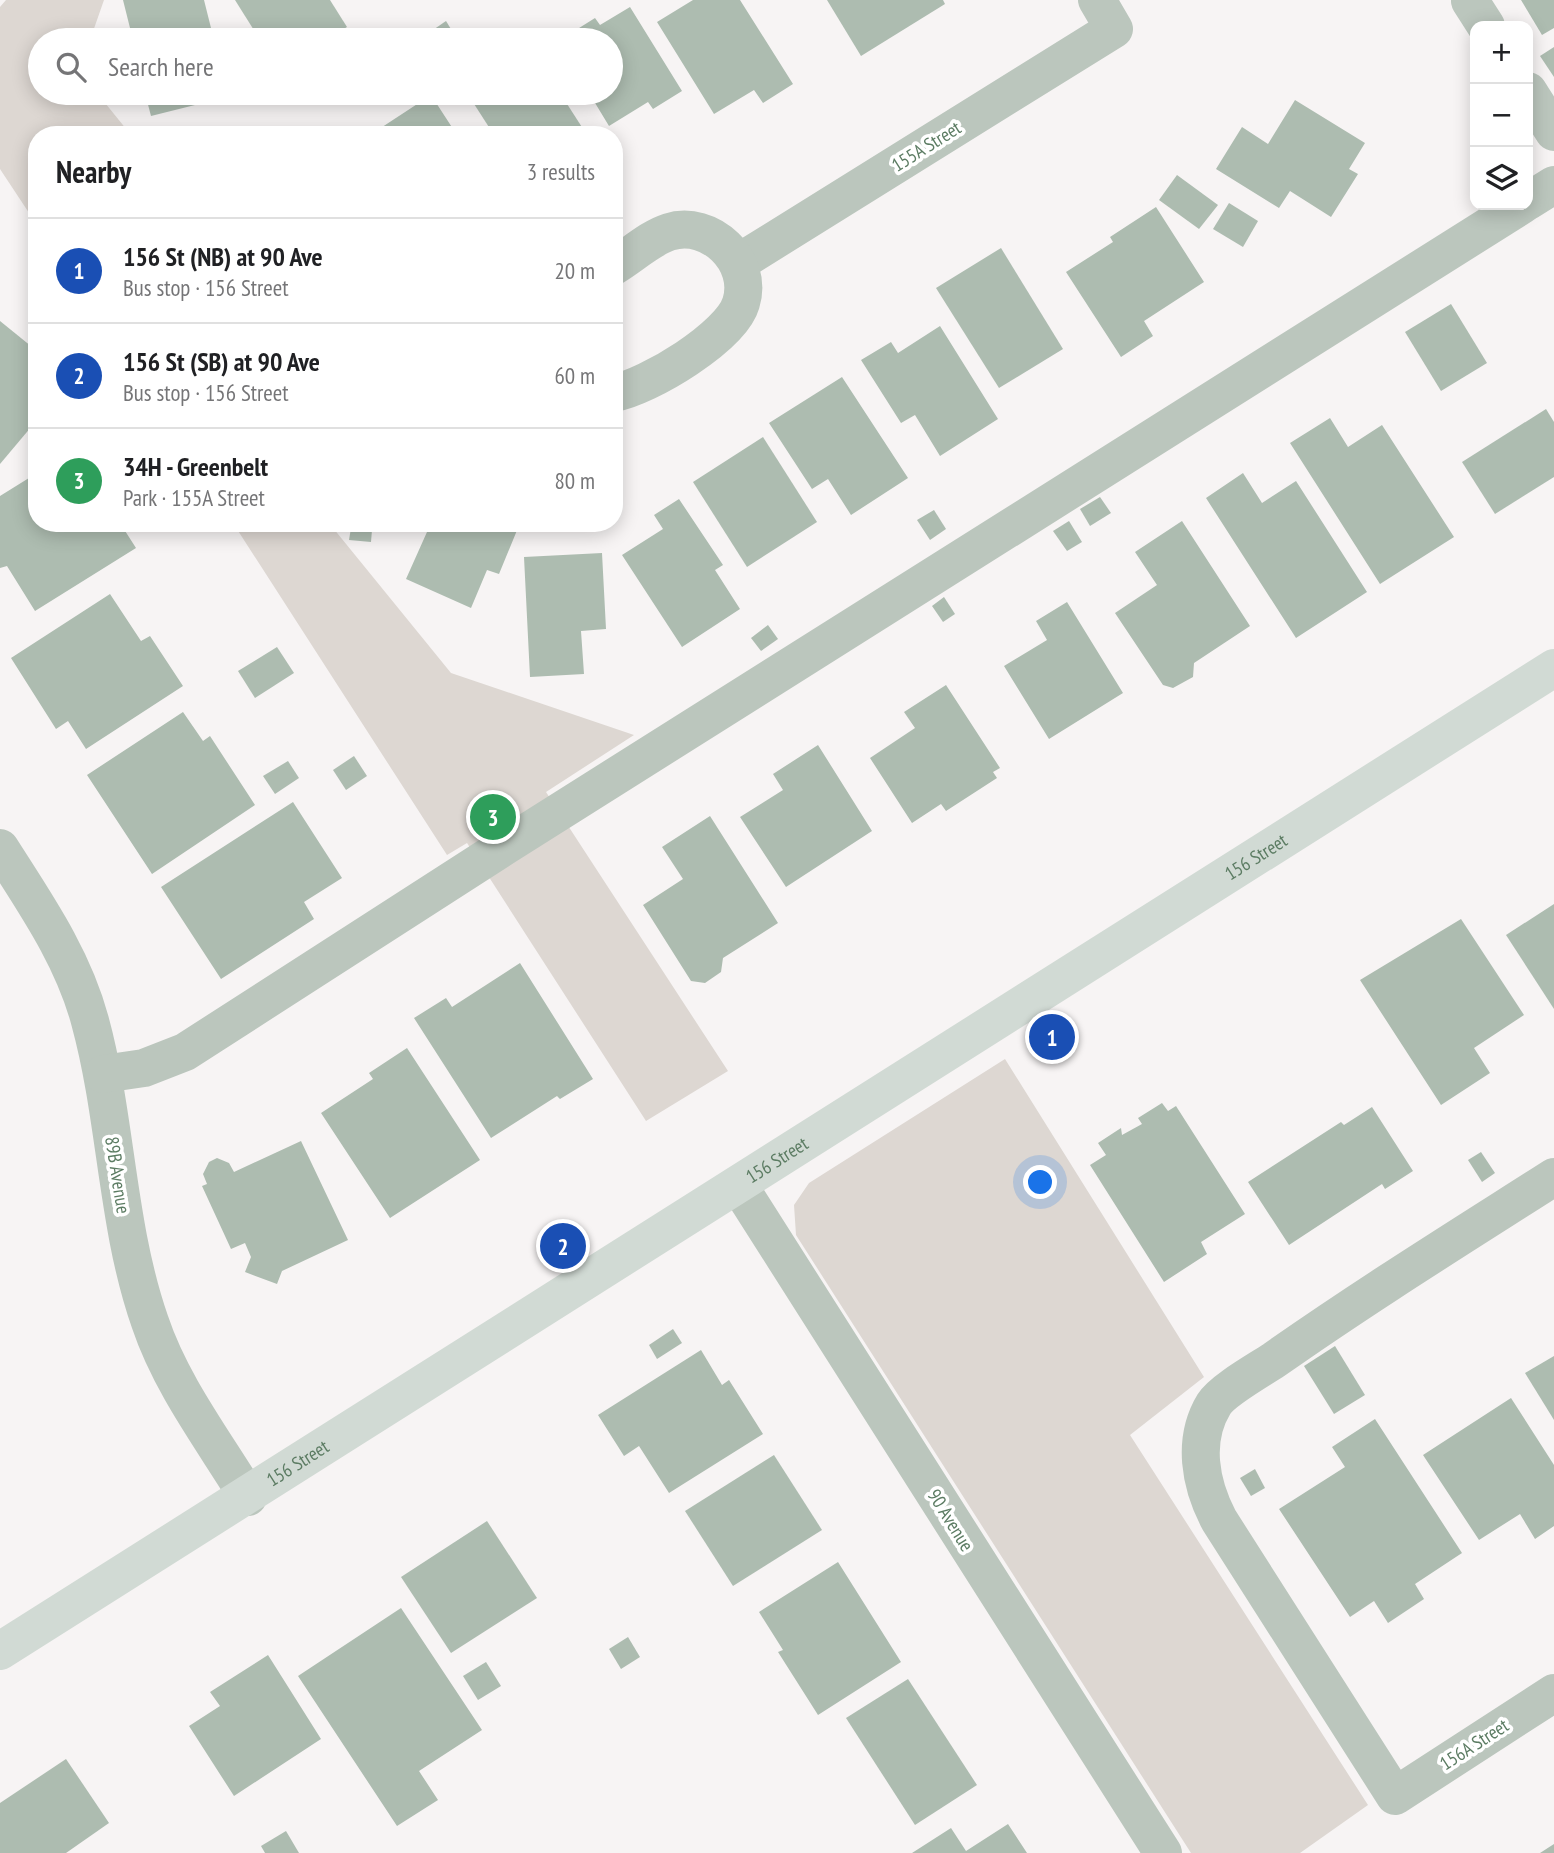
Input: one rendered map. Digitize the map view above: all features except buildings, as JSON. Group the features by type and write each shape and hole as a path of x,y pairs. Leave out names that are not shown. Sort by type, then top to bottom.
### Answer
{"main road":[{"name":"156 Street","path":"0,1651 248,1497 1554,668"}],"street":[{"path":"1470,1 1483,21"},
{"name":"155A Street","path":"738,263 1105,15"},
{"path":"1533,99 1554,132"},
{"path":"1533,198 1554,185"},
{"path":"103,1074 144,1068 185,1052 528,831 1514,210"},
{"path":"623,260 669,232 693,231 715,236 738,263 744,288 741,304 733,319 717,337 671,368 623,389"},
{"name":"89B Avenue","path":"0,848 44,917 69,964 90,1019 103,1074 129,1244 150,1323 186,1398 248,1497"},
{"name":"156A Street","path":"1554,1177 1328,1322 1216,1401 1203,1428 1201,1466 1209,1502 1395,1796 1554,1693"},
{"name":"90 Avenue","path":"739,1186 1163,1853"}],"shaded area":[{"path":"6,0 104,0 94,28 28,28 28,105 107,105 124,126 28,126 28,211 0,169 0,7"},
{"path":"239,532 336,532 451,673 634,735 546,792 728,1071 646,1121 467,843 447,855"},
{"path":"1005,1059 1204,1377 1130,1435 1368,1805 1300,1853 1191,1853 796,1235 794,1205 809,1183"}],"place":[{"name":"34H - Greenbelt","path":"493,817"},
{"name":"156 St (NB) at 90 Ave","path":"1052,1037"},
{"name":"156 St (SB) at 90 Ave","path":"563,1246"}]}
